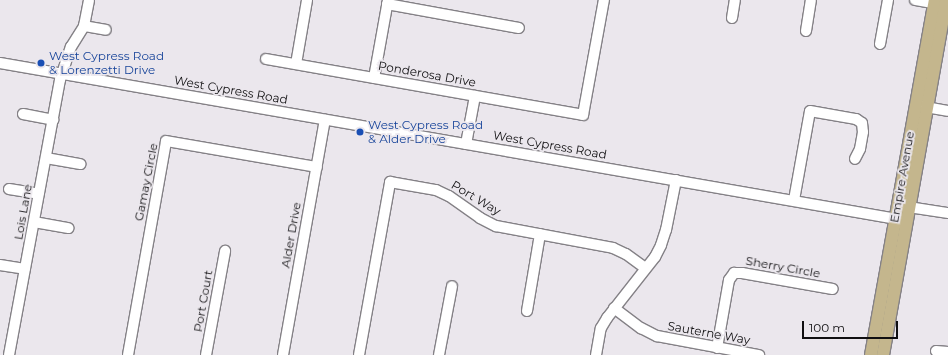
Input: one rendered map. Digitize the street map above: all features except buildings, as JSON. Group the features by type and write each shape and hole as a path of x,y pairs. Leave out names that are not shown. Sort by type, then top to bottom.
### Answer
{"main road":[{"name":"Empire Avenue","path":"882,355 903,206 940,2"},
{"name":"Empire Avenue","path":"871,355 901,219"}],"street":[{"name":"Lois Lane","path":"9,355 62,74 71,48 84,26 89,0"},
{"path":"296,64 307,0"},
{"name":"Ponderosa Drive","path":"266,59 583,115 604,0"},
{"path":"732,18 735,0"},
{"path":"806,31 811,0"},
{"path":"880,44 888,0"},
{"path":"915,0 940,2"},
{"path":"374,78 387,2 519,28"},
{"path":"84,26 106,30"},
{"name":"West Cypress Road","path":"0,63 901,219"},
{"path":"466,144 475,96"},
{"path":"921,106 948,111"},
{"path":"794,200 810,110 856,119 862,123 863,132 860,149 855,160"},
{"path":"23,114 53,120"},
{"name":"Alder Drive","path":"283,355 325,120"},
{"name":"Gamay Circle","path":"128,355 166,141 317,167"},
{"path":"46,158 80,164"},
{"path":"596,355 601,328 614,308 655,257 664,239 676,180"},
{"name":"Port Way","path":"359,355 390,182 436,190 449,196 480,218 496,226 613,248 626,254 645,268"},
{"path":"10,189 39,194"},
{"path":"903,206 948,213"},
{"path":"34,222 68,228"},
{"path":"527,311 540,234"},
{"name":"Port Court","path":"206,355 225,251"},
{"path":"0,265 25,269"},
{"name":"Sherry Circle","path":"717,348 729,280 734,273 742,273 833,289"},
{"path":"439,355 452,286"},
{"name":"Sauterne Way","path":"614,308 641,328 657,336 759,355"},
{"path":"936,351 948,352"}],"place":[{"name":"West Cypress Road & Lorenzetti Drive","path":"41,63"},
{"name":"West Cypress Road & Alder Drive","path":"360,132"}]}
